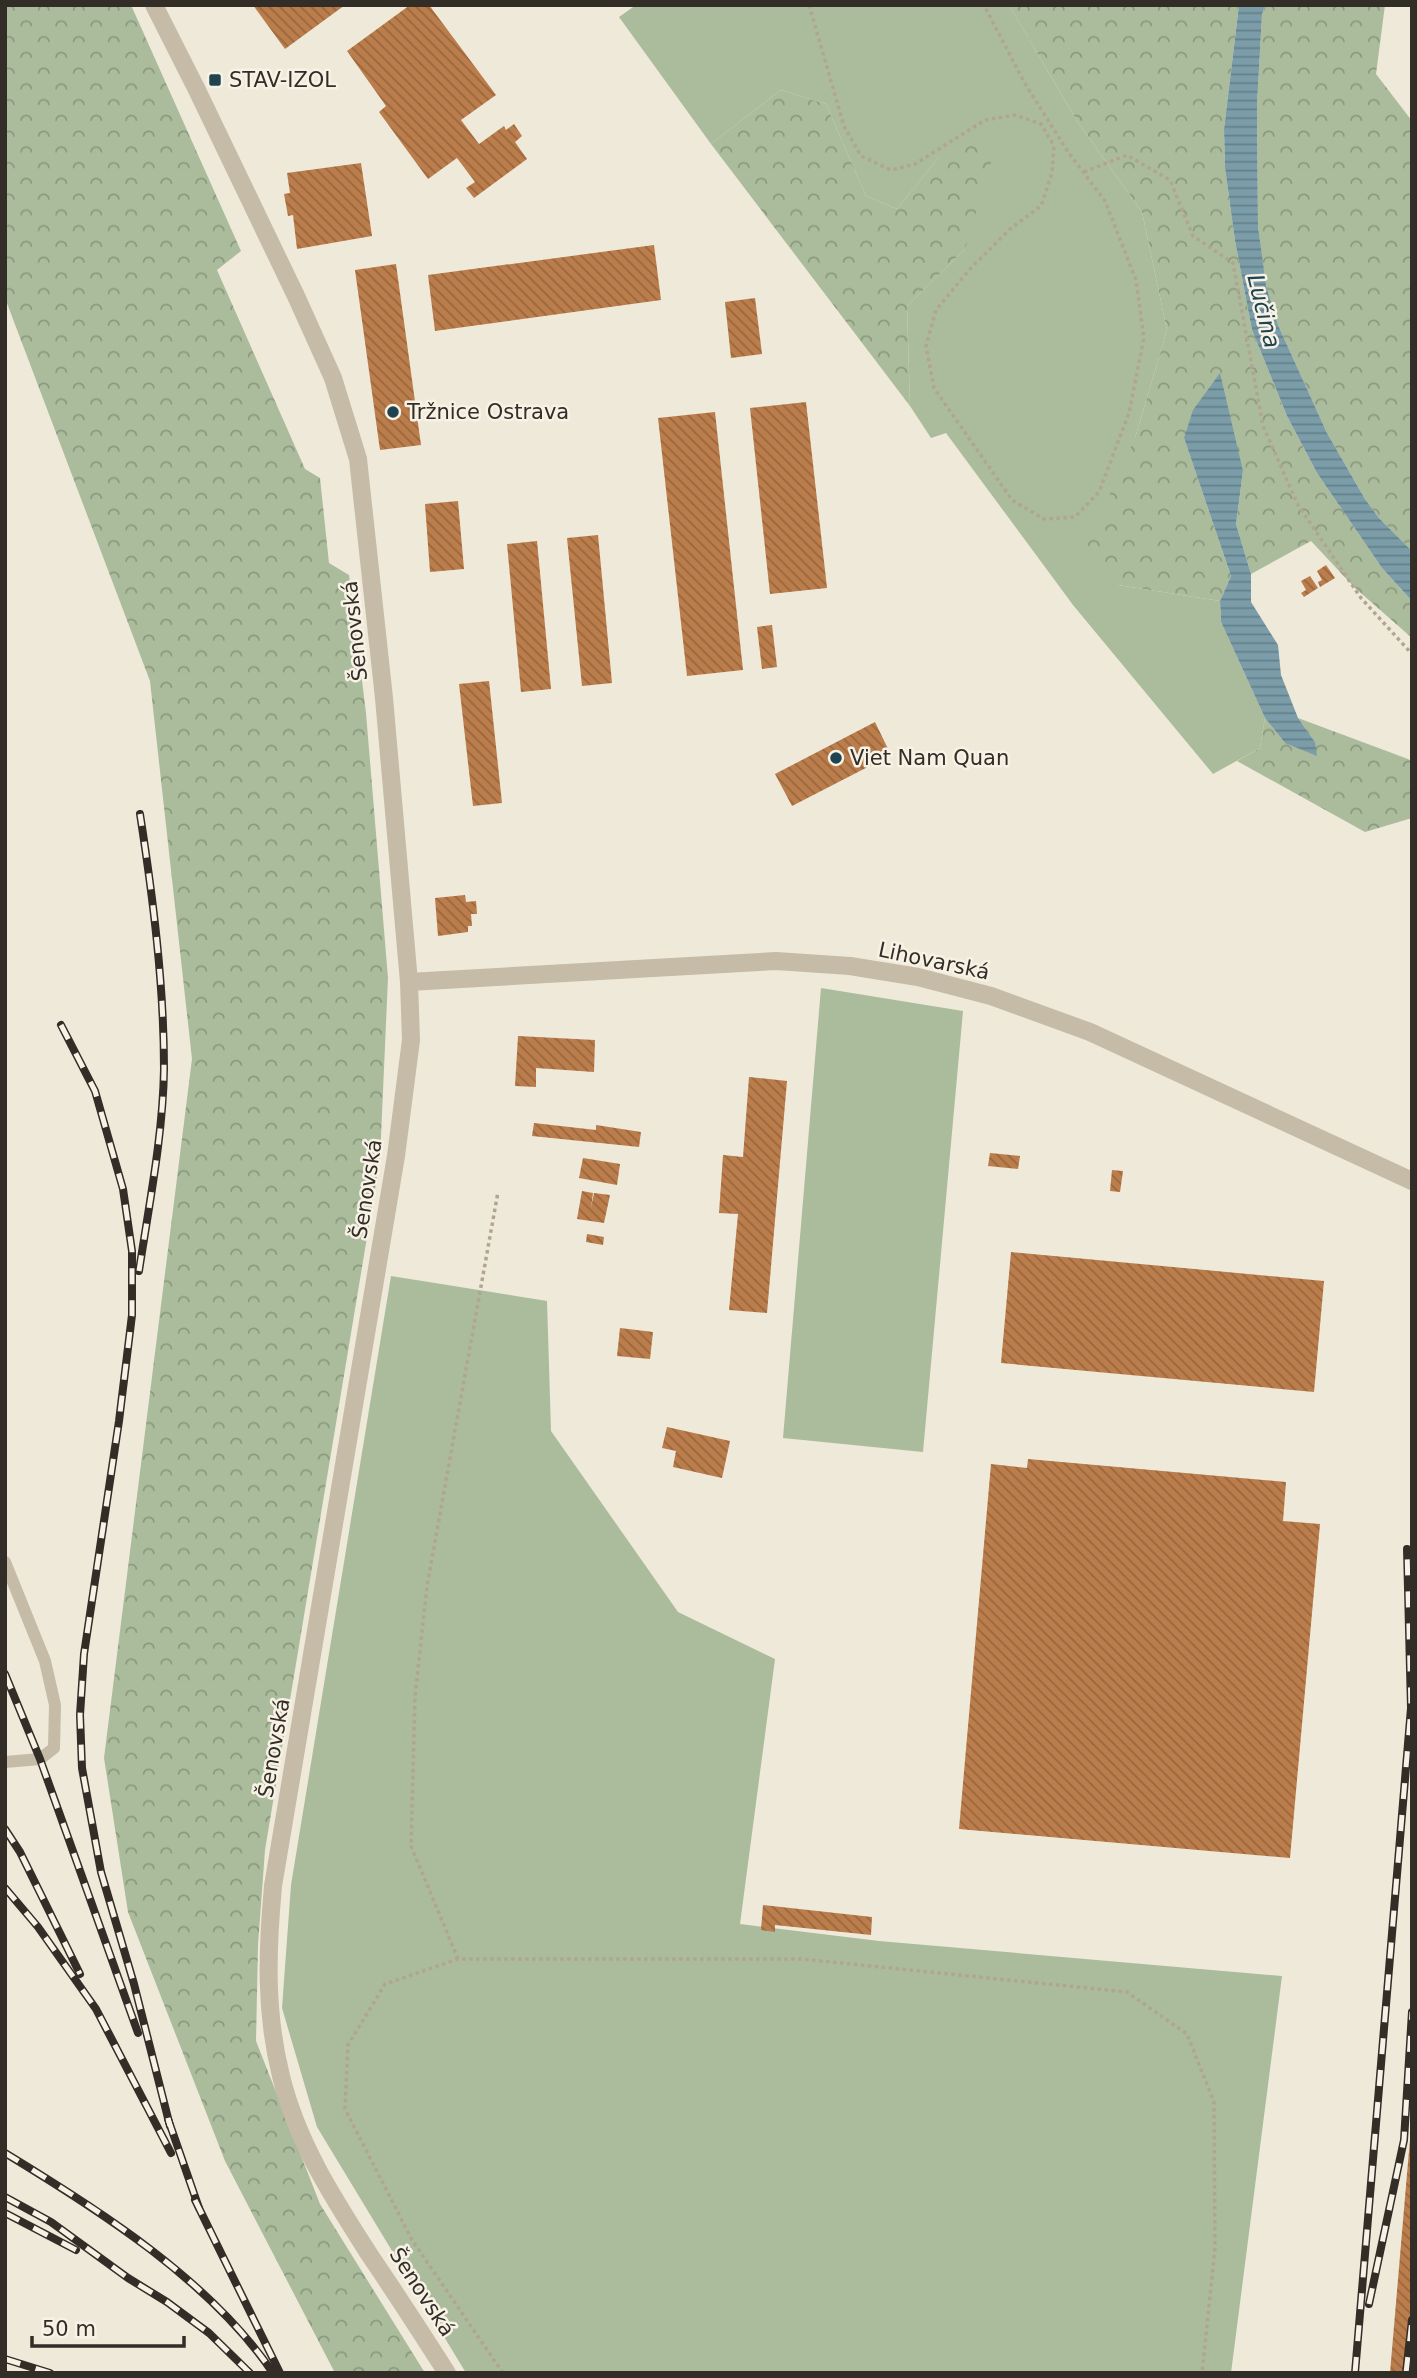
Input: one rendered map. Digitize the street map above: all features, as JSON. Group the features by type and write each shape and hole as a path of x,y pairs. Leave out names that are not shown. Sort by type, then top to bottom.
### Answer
{"street":[{"name":"Šenovská","path":"154,5 296,296 333,378 358,459 384,698 409,982 411,1040 402,1118 273,1886 267,1957 269,2001 282,2079 300,2132 332,2196 447,2373"},
{"name":"Lihovarská","path":"409,982 776,961 850,966 918,977 991,996 1090,1032 1412,1181"}],"lane":[{"path":"5,1562 45,1661 55,1705 54,1748 40,1759 5,1762"}],"path":[{"path":"808,5 844,126 861,156 891,170 915,164 985,120 1014,115 1041,124 1054,146 1052,173 1041,206 1010,229 970,269 936,310 926,346 934,388 1012,500 1044,519 1075,517 1099,492 1129,413 1144,338 1136,280 1105,201 1068,152 1024,82 984,5"},
{"path":"1083,172 1127,155 1170,180 1193,236 1233,263 1263,426 1297,505 1361,598 1412,654"},
{"path":"458,1959 411,1846 415,1698 427,1587 498,1192"},
{"path":"503,2373 412,2240 345,2109 348,2045 385,1984 458,1959 801,1959 1127,1992 1187,2034 1214,2102 1215,2248 1202,2373"}],"green space":[{"path":"5,5 131,5 241,251 217,270 305,469 320,478 329,563 349,575 366,713 388,978 380,1159 265,1850 258,1945 256,2041 320,2204 425,2373 335,2373 225,2161 128,1912 104,1758 192,1059 150,681 5,298"},
{"path":"636,5 1009,5 1077,121 1142,212 1167,330 1135,438 1118,585 1220,601 1221,622 1265,718 1260,748 1213,774 1073,605 946,433 931,438 910,406 907,306 965,249 939,157 897,209 866,196 826,104 781,90 711,144 619,17"},
{"path":"1009,5 1239,5 1224,129 1225,168 1235,241 1252,330 1287,416 1317,473 1382,568 1412,601 1412,638 1354,587 1311,541 1251,574 1236,524 1243,471 1184,438 1231,576 1220,601 1118,585 1086,547 1135,438 1167,330 1142,212 1077,121"},
{"path":"1265,5 1385,5 1376,74 1412,121 1412,551 1379,518 1365,499 1327,433 1278,325 1265,286 1258,226 1257,105 1262,15"},
{"path":"781,90 826,104 866,196 897,209 939,157 975,142 993,156 965,249 907,306 910,406 711,144"},
{"path":"1265,718 1285,743 1315,742 1298,718 1408,759 1412,762 1412,818 1365,832 1237,761 1260,748"},
{"path":"821,988 963,1011 923,1452 783,1438"},
{"path":"391,1276 547,1301 551,1431 678,1612 775,1659 740,1924 879,1941 1282,1976 1231,2373 466,2373 317,2127 282,2008 291,1885"}],"water":[{"name":"Lučina","path":"1239,5 1265,5 1262,15 1257,105 1258,226 1266,286 1278,325 1327,433 1365,499 1379,518 1412,551 1412,601 1382,568 1317,473 1287,416 1252,330 1235,241 1225,168 1224,129"},
{"path":"1220,373 1243,471 1236,524 1251,574 1251,602 1278,645 1281,675 1298,718 1315,742 1317,756 1285,743 1265,718 1221,622 1220,601 1231,576 1184,438 1193,410"}],"building":[{"path":"253,5 345,5 285,49"},
{"path":"410,5 429,5 496,95 461,120 479,144 504,126 506,130 514,124 522,136 515,142 527,159 474,198 466,188 475,182 457,158 428,179 379,112 386,106 347,51"},
{"path":"361,163 372,236 297,249 293,215 288,216 284,194 290,193 287,173"},
{"path":"654,245 661,300 435,331 428,275"},
{"path":"396,264 421,445 380,450 355,270"},
{"path":"755,298 762,354 731,358 725,302"},
{"path":"806,402 827,588 770,594 750,408"},
{"path":"715,412 743,670 687,676 658,418"},
{"path":"458,501 464,569 430,572 425,504"},
{"path":"598,535 612,683 582,686 567,538"},
{"path":"537,541 551,689 521,692 507,544"},
{"path":"1326,565 1335,578 1320,587 1318,582 1322,580 1317,571"},
{"path":"1310,576 1318,588 1304,597 1301,593 1306,590 1301,581"},
{"path":"772,625 777,667 762,669 757,627"},
{"path":"489,681 502,803 473,806 459,684"},
{"path":"875,722 891,755 792,806 775,774"},
{"path":"465,895 466,902 476,901 477,914 471,914 472,926 468,926 468,932 438,936 435,898"},
{"path":"518,1036 595,1040 594,1072 536,1068 536,1087 515,1086"},
{"path":"749,1077 787,1081 767,1313 729,1310 738,1214 719,1213 723,1155 743,1157"},
{"path":"534,1123 596,1130 596,1125 641,1132 639,1147 532,1136"},
{"path":"990,1153 1020,1156 1018,1169 988,1166"},
{"path":"583,1158 620,1164 617,1185 579,1178"},
{"path":"1112,1170 1123,1171 1120,1192 1110,1191"},
{"path":"582,1191 593,1193 591,1208 594,1193 610,1195 604,1223 577,1219"},
{"path":"587,1234 604,1237 603,1245 586,1242"},
{"path":"1011,1252 1324,1281 1314,1392 1001,1363"},
{"path":"620,1328 653,1332 650,1359 617,1356"},
{"path":"667,1427 730,1441 722,1478 673,1467 676,1451 662,1448"},
{"path":"1028,1459 1286,1482 1283,1521 1320,1524 1290,1858 959,1829 991,1464 1027,1468"},
{"path":"763,1905 872,1917 871,1935 775,1925 775,1932 761,1930"},
{"path":"1410,2139 1412,2373 1390,2373"}],"railway":[{"path":"139,1271 158,1145 164,1069 157,941 140,814"},
{"path":"61,1025 95,1091 123,1189 132,1251 132,1315 84,1654 80,1715 82,1768 101,1872 134,1984 170,2126"},
{"path":"1355,2373 1411,1708 1407,1549"},
{"path":"5,1674 40,1759 138,2033"},
{"path":"5,1829 20,1852 80,1974"},
{"path":"5,1888 38,1927 96,2009 171,2153"},
{"path":"1369,2304 1404,2140 1412,2012"},
{"path":"168,2119 199,2208"},
{"path":"5,2153 115,2223 186,2278 248,2339 273,2373"},
{"path":"5,2197 51,2222 128,2278 167,2302 209,2333 250,2373"},
{"path":"195,2200 280,2373"},
{"path":"5,2213 76,2250"},
{"path":"1406,2373 1412,2320"},
{"path":"5,2359 50,2373"}],"place":[{"name":"STAV-IZOL","path":"215,80"},
{"name":"Tržnice Ostrava","path":"393,412"},
{"name":"Viet Nam Quan","path":"836,758"}]}
